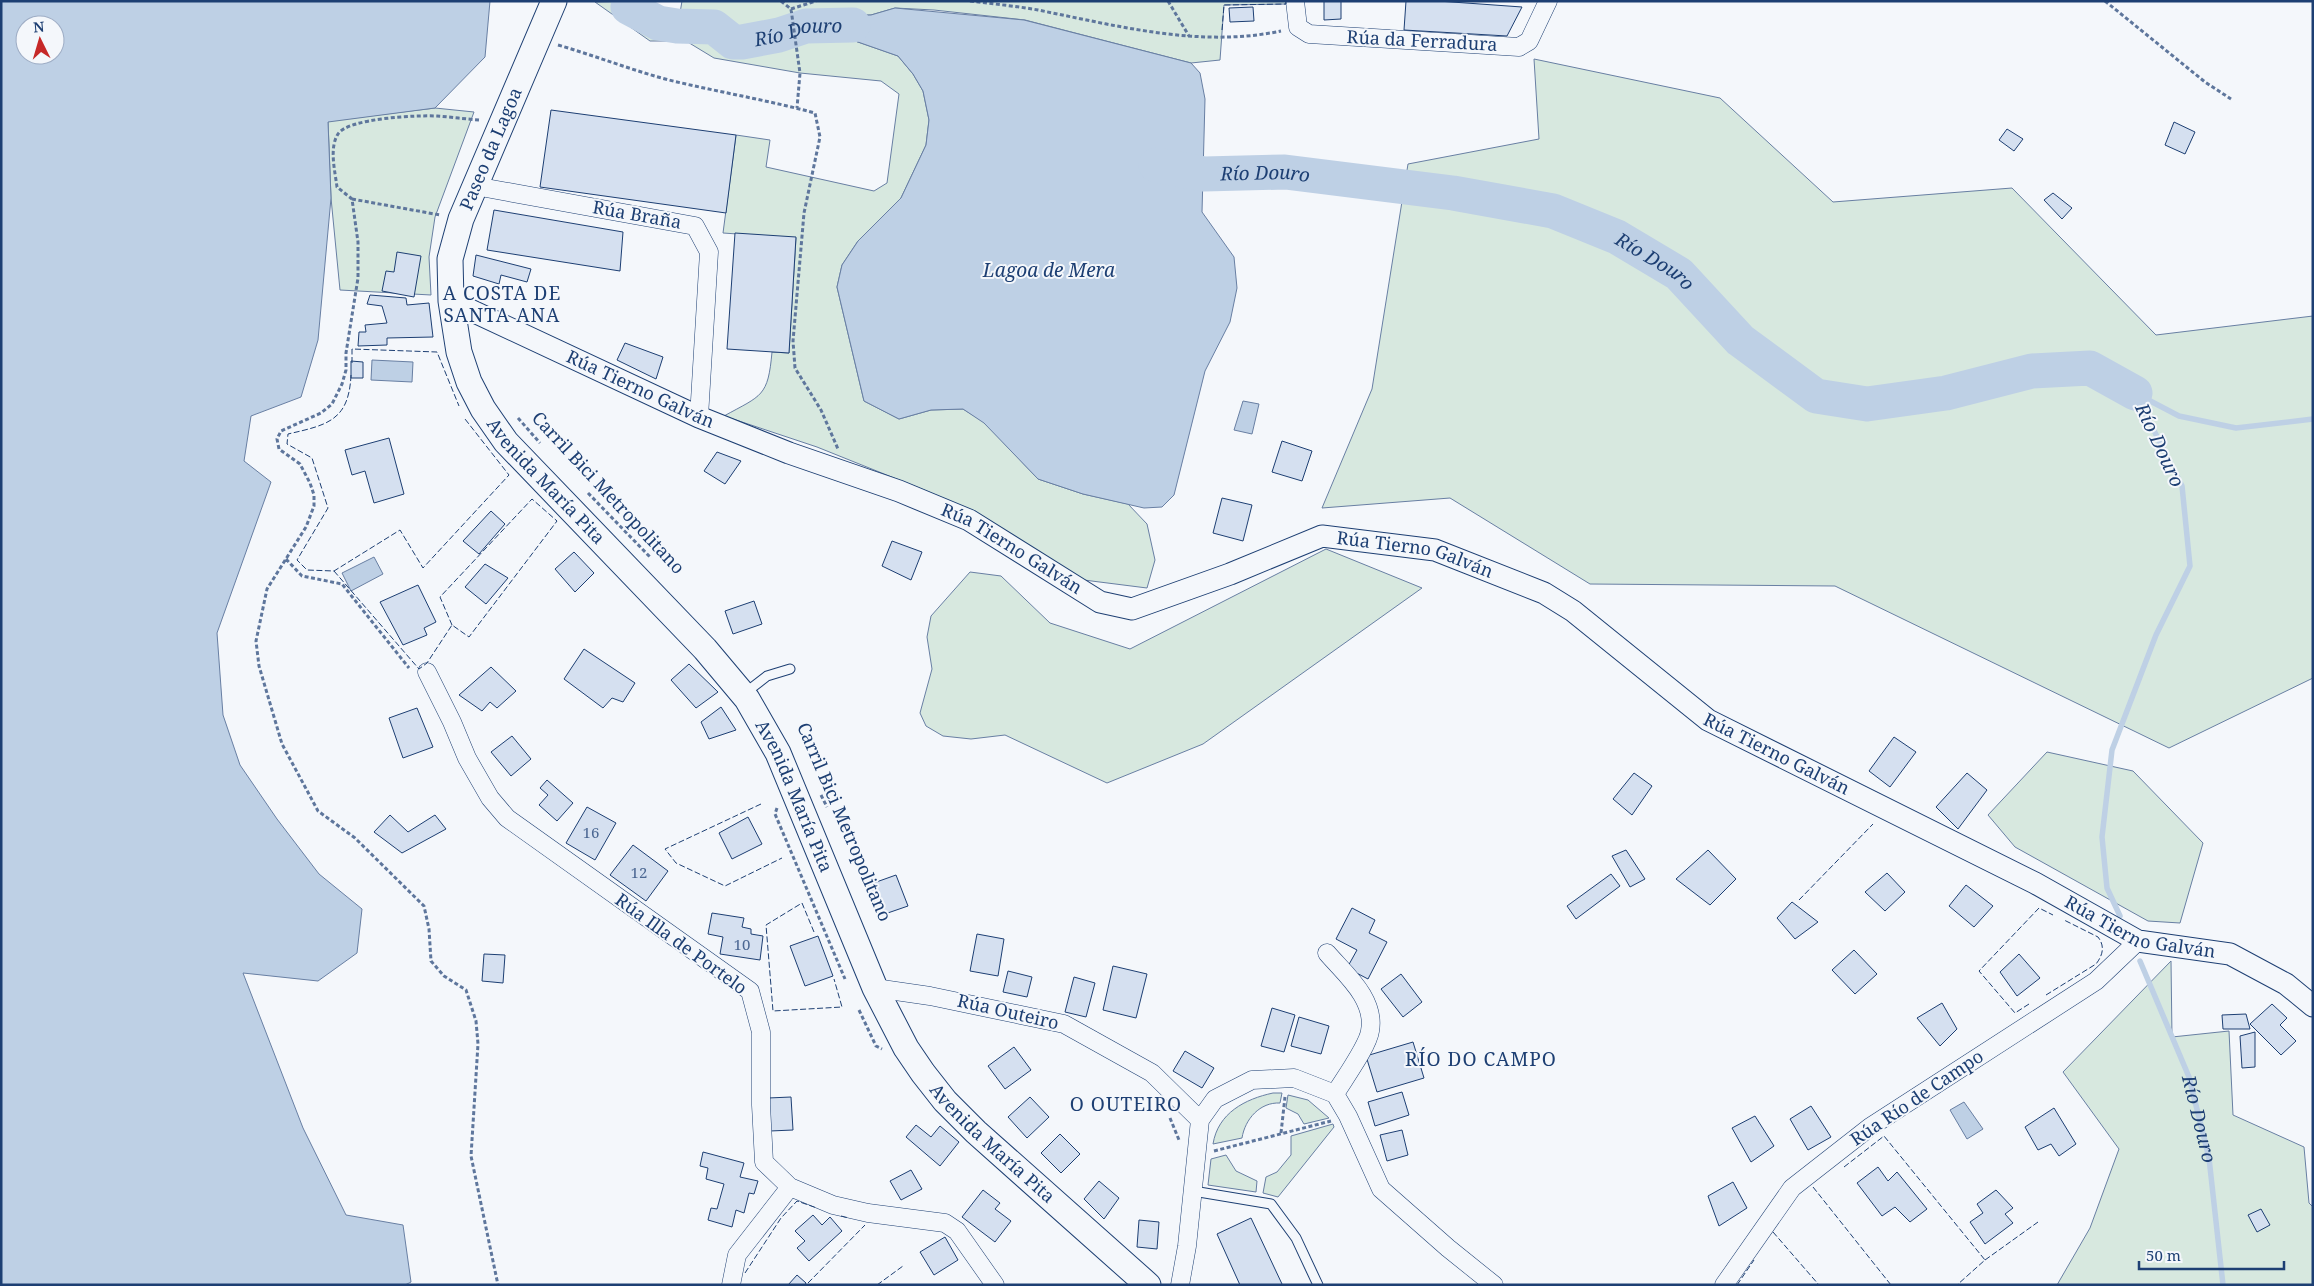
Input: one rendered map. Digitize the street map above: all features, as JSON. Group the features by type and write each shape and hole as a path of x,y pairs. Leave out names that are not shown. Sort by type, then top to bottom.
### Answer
{"main road":[{"name":"Paseo da Lagoa","path":"451,301 450,259 461,219 554,1"},
{"name":"Avenida María Pita","path":"451,301 459,352 469,382 483,409 506,442 705,648 743,695 778,754 875,988 906,1048 946,1102 976,1132 1148,1285"}],"street":[{"path":"1295,1 1298,28"},
{"name":"Rúa da Ferradura","path":"1298,28 1309,34 1519,47 1529,41 1548,1"},
{"name":"Rúa Braña","path":"475,186 695,226 709,252 700,417"},
{"name":"Rúa Tierno Galván","path":"451,301 700,417 789,452 861,477 969,520 1100,602 1132,610 1230,574 1322,536 1435,550 1544,593 1573,610 1708,720 2026,879 2138,941 2230,954 2286,984 2313,1006"},
{"name":"Rúa Illa de Portelo","path":"427,672 452,722 467,758 490,798 507,818 750,991 761,1032 761,1105 764,1162 790,1187 833,1205 868,1213 945,1223 957,1231 995,1285"},
{"name":"Rúa Río de Campo","path":"1724,1285 1792,1188 1870,1127 2096,981 2138,941"},
{"path":"1327,953 1358,988 1370,1013 1370,1032 1335,1094"},
{"name":"Rúa Outeiro","path":"875,988 930,996 1064,1024 1152,1073 1200,1120"},
{"path":"1180,1285 1193,1191 1200,1120 1216,1099 1252,1080 1294,1078 1335,1094 1348,1116 1381,1189 1448,1248 1494,1285"},
{"path":"731,1285 737,1255 790,1187"}],"lane":[{"path":"743,695 767,676 790,669"},
{"path":"1193,1191 1271,1204 1296,1238 1318,1285"}],"path":[{"path":"781,1 791,8 800,73 798,108"},
{"path":"791,8 816,1"},
{"path":"970,1 1036,10 1122,28 1189,36 1218,38 1267,34 1298,28"},
{"path":"1168,1 1189,36"},
{"path":"2105,1 2205,82 2231,99"},
{"path":"557,45 666,79 815,113 820,136 804,213 794,341 795,368 821,410 838,449 861,477"},
{"path":"443,216 352,199 337,187 334,143 338,133 349,126 391,118 436,116 484,121"},
{"path":"352,199 358,242 358,278 346,353 346,370 342,384 332,404 321,413 280,431 277,439 279,449 300,464 314,495 314,506 306,527 267,589 256,641 258,666 282,744 318,811 355,838 424,906 429,928 431,961 444,976 466,990 476,1021 478,1044 471,1156 498,1285"},
{"name":"Carril Bici Metropolitano","path":"516,415 545,448"},
{"name":"Carril Bici Metropolitano","path":"586,490 653,560"},
{"path":"286,559 302,576 342,584 418,680 427,672"},
{"name":"Carril Bici Metropolitano","path":"819,790 827,808"},
{"path":"1281,1134 1286,1090"},
{"path":"1170,1116 1179,1141"},
{"path":"1209,1152 1348,1116"}],"shaded area":[{"path":"645,1 680,13 682,1 1286,1 1286,4 1224,5 1220,60 1191,63 1025,20 934,10 895,8 871,15 822,16 807,31 835,34 898,56 913,74 923,91 929,120 926,145 901,198 858,241 842,265 837,287 864,401 899,419 931,410 963,409 984,422 1038,479 1083,494 1128,504 1147,524 1155,560 1147,588 1068,578 1025,549 929,492 817,447 724,416 761,393 768,378 772,352 789,353 796,238 723,233 736,135 770,140 766,167 874,191 887,183 899,94 881,81 800,73 714,58 686,41 650,41 595,2"},
{"path":"1534,59 1720,98 1833,202 2012,188 2156,335 2313,316 2313,678 2169,748 1835,586 1590,584 1450,498 1322,508 1372,389 1408,164 1539,139"},
{"path":"435,108 474,112 435,217 429,257 431,295 340,290 331,198 328,121"},
{"path":"1326,549 1422,588 1203,744 1107,783 1005,735 971,739 943,736 926,726 920,713 932,669 927,637 931,616 970,572 1001,576 1050,623 1130,649"},
{"path":"2047,752 2133,771 2203,843 2180,923 2148,921 2015,847 1988,815"},
{"path":"2171,961 2172,1037 2229,1031 2233,1115 2304,1147 2309,1203 2313,1207 2313,1285 2057,1285 2090,1228 2119,1149 2063,1072"},
{"path":"1273,1093 1282,1093 1280,1103 1266,1105 1255,1113 1246,1124 1242,1138 1213,1144 1221,1124 1234,1109 1253,1099"},
{"path":"1288,1095 1308,1100 1329,1118 1304,1124 1298,1114 1286,1108"},
{"path":"1333,1124 1334,1127 1278,1197 1263,1193 1266,1177 1277,1172 1291,1155 1291,1136"},
{"path":"1226,1155 1236,1171 1257,1181 1256,1192 1208,1185 1211,1159"}],"water":[{"path":"1,1 490,1 485,57 435,108 328,122 331,198 318,340 301,397 251,416 244,461 271,482 217,633 223,715 240,765 277,819 319,874 362,909 357,953 318,981 243,973 303,1128 346,1215 403,1225 411,1282 405,1285 1,1285"},
{"name":"Lagoa de Mera","path":"895,8 1024,20 1191,63 1200,73 1205,99 1202,212 1234,257 1237,288 1230,322 1205,371 1174,495 1162,507 1144,508 1083,494 1038,479 984,423 963,409 931,410 899,419 864,401 837,287 842,265 858,241 901,198 926,145 929,120 923,91 913,74 898,56 835,34 807,31 806,22 822,16 871,15"},
{"path":"372,360 413,362 412,382 371,380"},
{"path":"1243,401 1259,404 1252,434 1234,430"},
{"path":"374,557 383,574 351,591 342,573"},
{"path":"1964,1102 1983,1129 1967,1139 1950,1110"}],"building":[{"path":"1324,1 1341,1 1341,19 1324,20"},
{"path":"1406,1 1438,1 1522,7 1507,36 1404,30"},
{"path":"1253,7 1254,21 1230,22 1229,8"},
{"path":"551,110 736,135 726,213 540,187"},
{"path":"2174,122 2195,132 2185,154 2165,145"},
{"path":"2007,129 2023,139 2014,151 1999,140"},
{"path":"2053,193 2072,208 2062,219 2044,200"},
{"path":"494,210 623,232 620,271 487,250"},
{"path":"735,233 796,237 789,353 727,349"},
{"path":"397,252 421,256 414,297 382,291 386,271 394,272"},
{"path":"476,255 531,269 527,282 501,275 499,284 473,276"},
{"path":"370,295 406,298 407,305 429,303 433,337 387,338 387,345 358,346 359,332 366,332 365,325 387,323 382,306 367,304"},
{"path":"625,343 663,357 656,379 617,360"},
{"path":"351,361 363,362 363,378 351,378"},
{"path":"389,438 404,494 374,503 365,471 352,475 345,450"},
{"path":"1282,441 1312,451 1302,481 1272,472"},
{"path":"717,452 741,461 725,484 704,471"},
{"path":"1222,498 1252,505 1243,541 1213,533"},
{"path":"491,511 505,524 479,554 463,541"},
{"path":"892,541 922,552 911,580 882,566"},
{"path":"574,552 594,573 575,592 555,569"},
{"path":"485,564 508,578 486,604 465,587"},
{"path":"418,585 436,622 424,628 427,635 403,645 380,602"},
{"path":"754,601 762,624 733,634 725,611"},
{"path":"584,649 635,683 623,702 612,698 603,708 564,679"},
{"path":"689,664 718,692 696,708 671,680"},
{"path":"491,667 516,691 497,708 490,702 482,711 459,695"},
{"path":"721,707 736,730 709,739 701,722"},
{"path":"417,708 433,747 403,758 389,718"},
{"path":"512,736 531,759 511,776 491,752"},
{"path":"1894,737 1916,752 1890,787 1869,771"},
{"path":"1634,773 1652,786 1632,815 1613,799"},
{"path":"1967,773 1987,790 1958,829 1936,807"},
{"path":"547,780 573,803 557,821 539,805 548,795 540,788"},
{"path":"587,807 616,823 595,860 566,843"},
{"path":"390,815 408,832 435,815 446,829 402,853 374,832"},
{"path":"748,817 762,844 732,859 719,833"},
{"path":"633,845 668,871 646,901 610,875"},
{"path":"1626,850 1645,879 1630,887 1612,856"},
{"path":"1708,850 1736,879 1710,905 1676,879"},
{"path":"1887,873 1905,892 1885,911 1865,892"},
{"path":"1611,874 1620,886 1576,919 1567,906"},
{"path":"896,875 908,906 879,916 868,885"},
{"path":"1966,885 1993,906 1974,927 1949,906"},
{"path":"1792,902 1818,922 1795,939 1777,918"},
{"path":"1352,908 1375,920 1369,933 1387,942 1368,979 1347,968 1357,950 1336,939"},
{"path":"712,913 744,918 742,927 751,929 751,934 763,936 760,960 720,954 723,937 708,934"},
{"path":"977,934 1004,939 998,976 970,971"},
{"path":"818,936 833,976 805,986 790,946"},
{"path":"1854,950 1877,974 1855,994 1832,970"},
{"path":"484,954 505,955 503,983 482,981"},
{"path":"2019,954 2040,978 2017,996 2000,972"},
{"path":"1113,966 1147,974 1136,1018 1103,1010"},
{"path":"1008,971 1032,977 1027,997 1003,992"},
{"path":"1401,974 1422,1002 1403,1017 1381,989"},
{"path":"1074,977 1095,983 1086,1017 1065,1012"},
{"path":"1942,1003 1957,1029 1940,1046 1917,1018"},
{"path":"2272,1004 2287,1018 2280,1025 2296,1041 2281,1055 2250,1024"},
{"path":"1272,1008 1295,1015 1284,1052 1261,1046"},
{"path":"2246,1014 2250,1029 2223,1029 2222,1015"},
{"path":"1299,1017 1329,1026 1321,1054 1291,1046"},
{"path":"2255,1032 2255,1067 2242,1068 2240,1036"},
{"path":"1413,1042 1424,1078 1377,1092 1366,1056"},
{"path":"1014,1047 1031,1070 1005,1089 988,1066"},
{"path":"1185,1051 1214,1068 1202,1088 1173,1071"},
{"path":"1402,1092 1409,1115 1375,1126 1368,1102"},
{"path":"791,1097 793,1130 770,1131 768,1098"},
{"path":"1030,1097 1049,1117 1027,1138 1008,1117"},
{"path":"1811,1106 1831,1137 1808,1150 1790,1119"},
{"path":"2054,1108 2076,1144 2059,1156 2051,1144 2038,1150 2025,1127"},
{"path":"1755,1116 1774,1146 1751,1162 1732,1128"},
{"path":"916,1125 931,1137 940,1126 959,1142 940,1166 906,1137"},
{"path":"1402,1130 1408,1155 1387,1161 1380,1135"},
{"path":"1060,1134 1080,1154 1061,1173 1041,1153"},
{"path":"703,1152 744,1163 740,1177 758,1181 754,1194 749,1193 744,1213 736,1210 732,1227 708,1220 711,1208 717,1209 724,1184 706,1179 708,1168 700,1166"},
{"path":"1878,1167 1888,1181 1897,1172 1927,1209 1910,1222 1895,1207 1882,1216 1857,1183"},
{"path":"911,1170 922,1189 901,1200 890,1181"},
{"path":"1099,1181 1119,1198 1104,1219 1084,1199"},
{"path":"1733,1182 1747,1208 1719,1226 1708,1196"},
{"path":"983,1190 1000,1203 995,1209 1011,1221 995,1242 962,1217"},
{"path":"1996,1190 2013,1208 2005,1214 2013,1223 1985,1244 1970,1222 1983,1213 1977,1204"},
{"path":"2261,1209 2270,1225 2257,1232 2248,1215"},
{"path":"813,1215 822,1225 830,1217 842,1231 809,1261 797,1248 805,1241 795,1231"},
{"path":"1251,1218 1281,1285 1240,1285 1217,1234"},
{"path":"1139,1220 1159,1222 1157,1249 1137,1247"},
{"path":"945,1237 958,1260 934,1275 920,1252"},
{"path":"797,1275 806,1283 805,1285 788,1285"}],"waterway":[{"name":"Río Douro","path":"628,7 658,23 677,26 714,27 733,42 779,35 806,26 853,25"},
{"name":"Río Douro","path":"1156,165 1204,174 1285,172 1453,193 1553,211 1617,237 1679,274 1740,340 1816,396 1867,404 1946,393 2032,371 2090,368 2135,393"},
{"path":"2135,393 2179,416 2236,428 2313,419"},
{"name":"Río Douro","path":"2120,916 2107,888 2102,837 2112,750 2156,635 2190,566 2182,486 2135,393"},
{"name":"Río Douro","path":"2140,961 2189,1077 2209,1158 2223,1285"}],"fence":[{"path":"1222,30 1224,5 1286,4 1286,1"},
{"path":"352,363 352,349 437,352 459,406"},
{"path":"351,375 346,402 340,412 325,424 288,434 287,444 312,458 328,508 297,560 307,570 334,571 400,530 423,568 509,475 465,419"},
{"path":"334,571 419,669 427,663 452,625 469,637 557,521 532,499 440,597 452,625"},
{"path":"761,804 665,849 676,863 725,886 782,858"},
{"path":"1799,900 1873,824"},
{"path":"814,932 802,903 766,925 773,1011 842,1007 834,979"},
{"path":"2029,1004 2015,1013 1979,971 2039,908 2053,915"},
{"path":"2046,995 2096,964 2102,954 2102,944 2098,937 2064,920"},
{"path":"1844,1167 1884,1136 1985,1260 1957,1285"},
{"path":"1813,1187 1891,1285"},
{"path":"745,1273 781,1218 797,1201 817,1208"},
{"path":"841,1216 849,1218"},
{"path":"1985,1260 2038,1222"},
{"path":"808,1283 865,1225"},
{"path":"1773,1232 1819,1285"},
{"path":"1737,1285 1754,1260"},
{"path":"877,1285 903,1266"}],"district":[{"name":"A COSTA DE SANTA ANA","path":"502,304"},
{"name":"RÍO DO CAMPO","path":"1481,1059"},
{"name":"O OUTEIRO","path":"1126,1104"}]}
